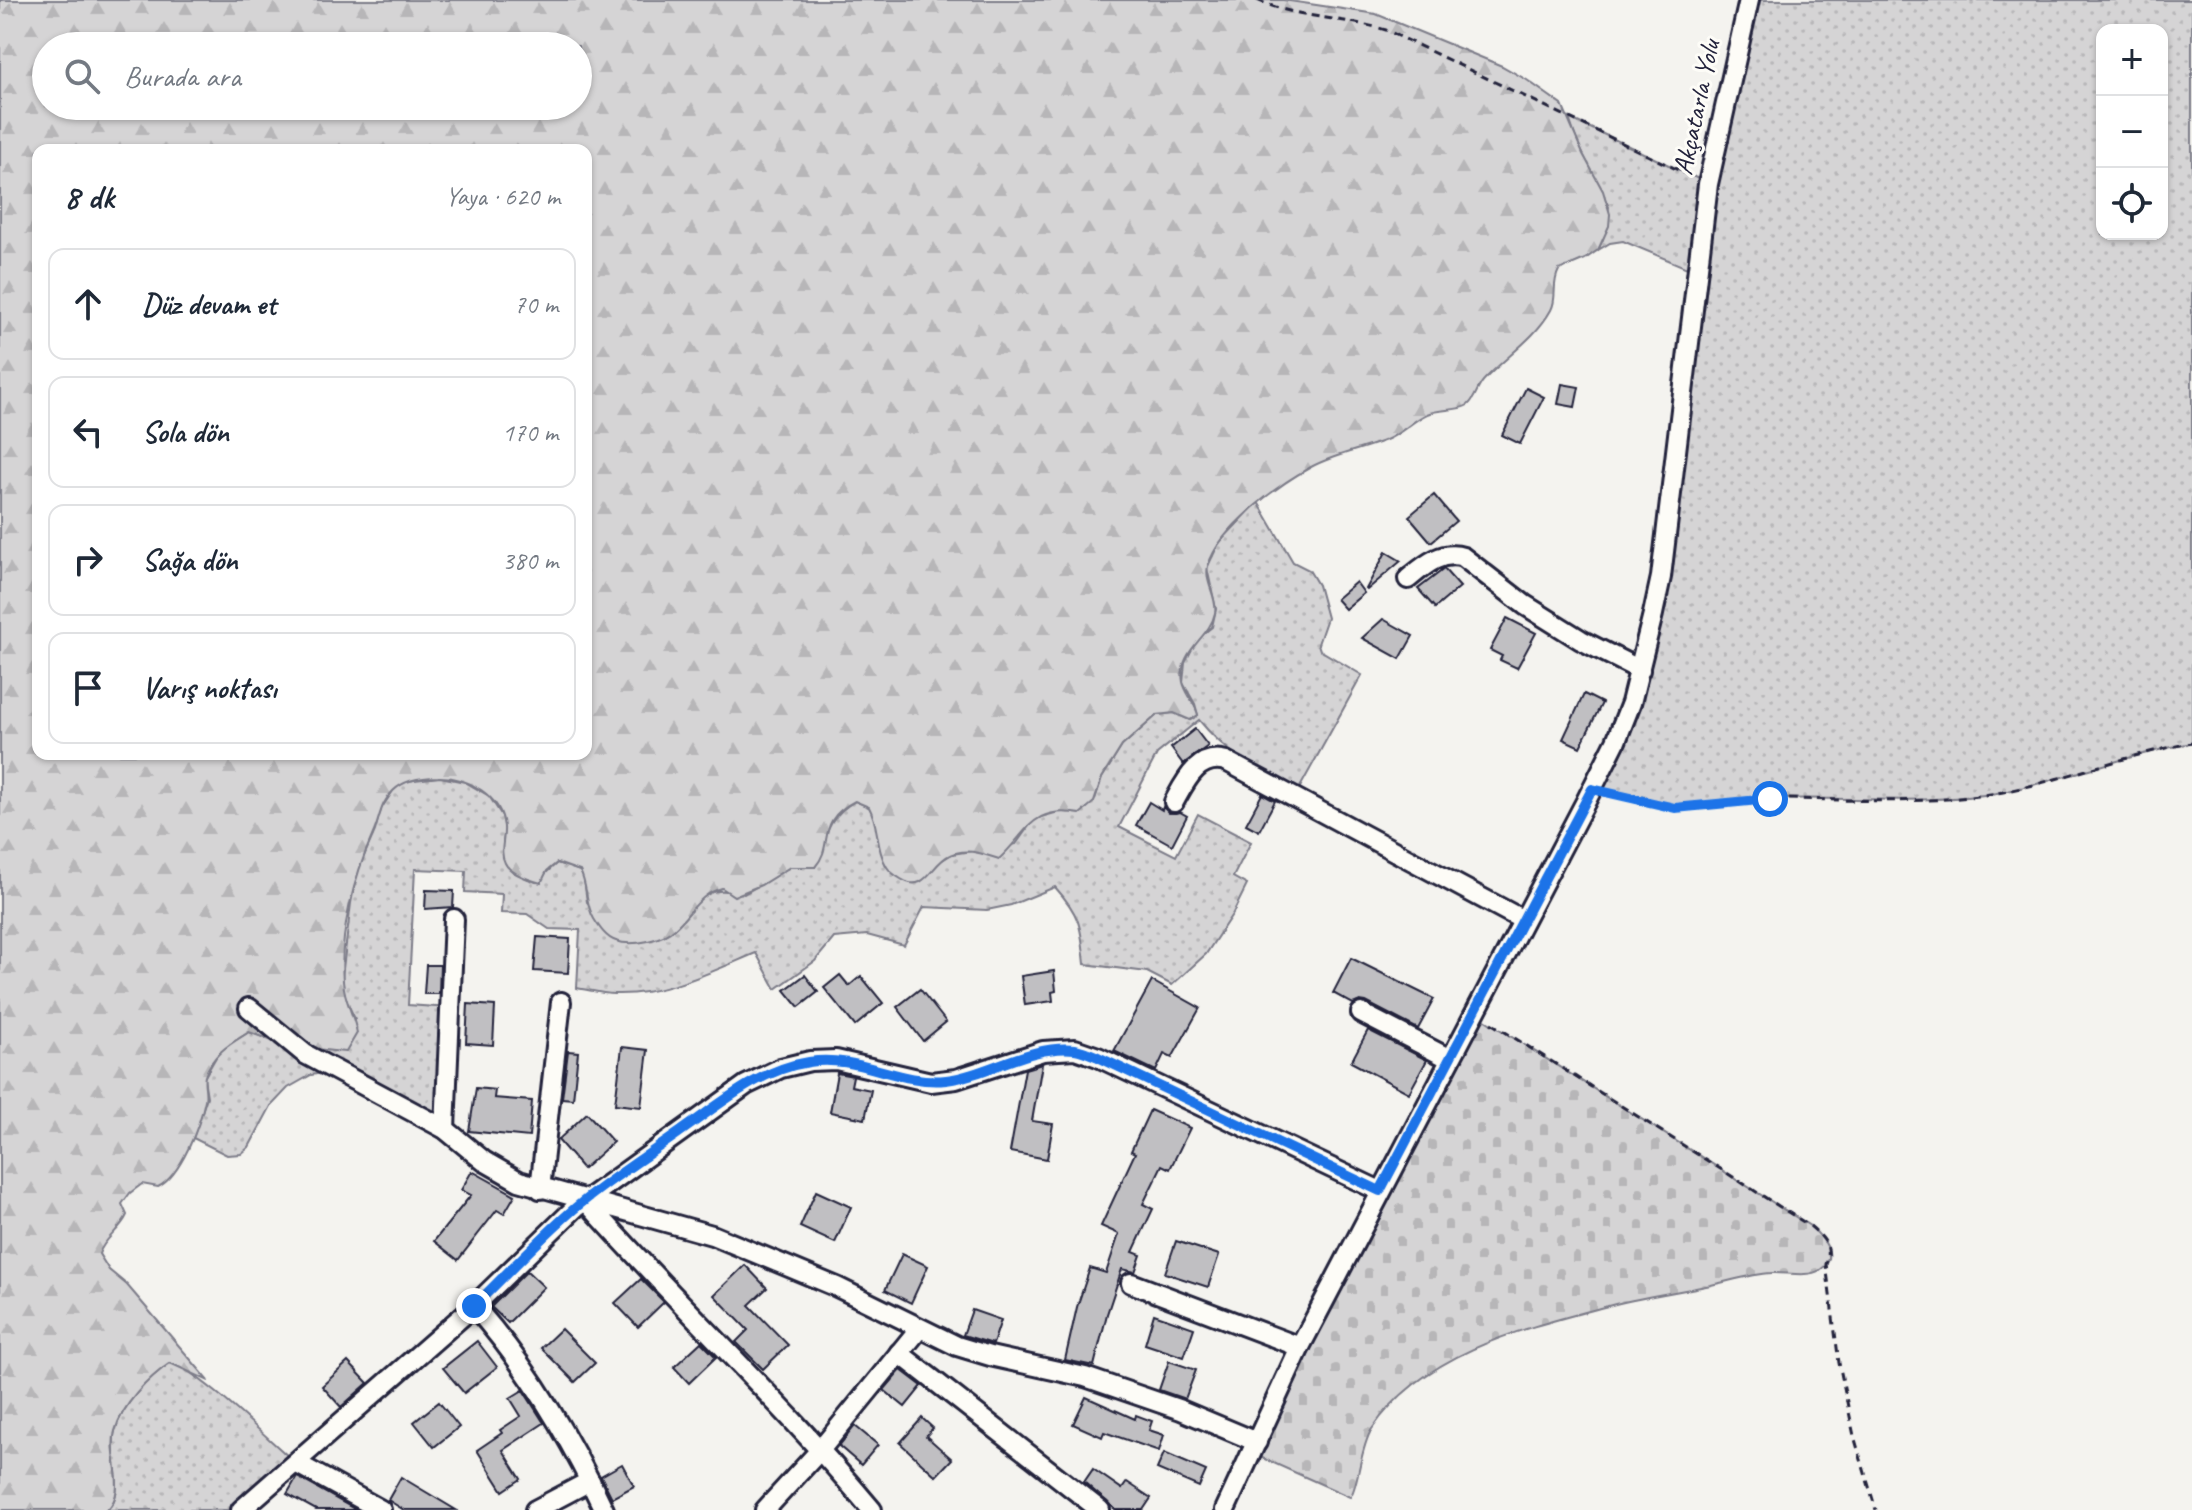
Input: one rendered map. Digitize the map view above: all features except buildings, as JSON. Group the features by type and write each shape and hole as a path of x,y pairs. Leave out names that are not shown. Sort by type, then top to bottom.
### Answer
{"street":[{"name":"Akçatarla Yolu","path":"1225,1510 1300,1347 1616,741 1640,670 1661,577 1708,184 1749,0"},
{"path":"1408,579 1432,560 1455,554 1463,557 1525,605 1581,640 1640,670"},
{"path":"1174,802 1187,779 1203,762 1210,759 1226,761 1523,920"},
{"path":"445,1129 454,919"},
{"path":"540,1189 561,1002"},
{"path":"249,1008 305,1054 445,1129 498,1170 540,1189 712,1235 837,1287 957,1346 1085,1377 1181,1410 1257,1442"},
{"path":"1361,1013 1450,1059"},
{"path":"241,1510 474,1306 585,1200 746,1085 781,1068 810,1061 836,1060 931,1082 956,1079 1043,1051 1075,1049 1098,1057 1380,1191"},
{"path":"585,1200 650,1273 821,1449 872,1510"},
{"path":"1131,1283 1300,1347"},
{"path":"474,1306 530,1375 558,1421 604,1510"},
{"path":"765,1510 821,1449 919,1329"},
{"path":"899,1353 1100,1510"},
{"path":"296,1463 381,1510"},
{"path":"535,1510 590,1481"}],"path":[{"path":"1257,0 1292,12 1386,30 1708,184"},
{"path":"1592,789 1675,808 1770,799 1939,798 1999,792 2058,780 2192,743"},
{"path":"1474,1013 1810,1226 1825,1239 1830,1254 1826,1264 1839,1363 1854,1436 1876,1510"}],"green space":[{"path":"0,0 1283,0 1376,14 1502,66 1562,105 1603,191 1610,214 1609,226 1598,250 1559,270 1551,310 1529,339 1484,380 1468,405 1427,414 1386,440 1311,467 1267,496 1224,537 1214,552 1207,572 1215,613 1207,630 1189,653 1182,671 1184,686 1198,715 1190,720 1174,713 1157,715 1122,746 1102,778 1094,802 1080,814 1051,813 1041,817 999,859 975,852 956,853 943,859 922,881 910,883 887,867 869,807 855,801 834,817 821,859 815,867 790,867 761,885 734,896 722,888 714,891 670,932 639,943 623,943 612,940 594,919 580,871 557,863 547,871 541,883 521,876 508,867 502,854 502,816 490,797 481,790 460,780 438,777 414,780 393,791 383,806 349,906 343,944 343,981 357,1033 346,1052 296,1046 249,1032 223,1050 205,1076 202,1110 182,1161 158,1187 142,1184 130,1193 122,1204 127,1215 99,1254 109,1270 127,1285 209,1381 170,1363 137,1393 123,1412 115,1431 116,1493 107,1510 0,1510"},
{"path":"1749,0 2192,0 2192,743 2003,792 1946,799 1801,798 1675,808 1592,789 1640,670 1697,272 1623,241 1610,243 1598,250 1609,207 1577,142 1569,118 1707,183"},
{"path":"1258,502 1293,562 1309,570 1318,585 1327,618 1318,644 1320,650 1362,675 1298,791 1233,753 1199,720 1157,754 1119,827 1176,856 1198,814 1251,842 1233,877 1247,885 1233,913 1206,954 1172,985 1147,972 1085,964 1078,922 1055,887 1011,905 987,910 924,907 904,945 867,935 834,938 815,961 776,989 756,953 669,987 632,994 605,993 577,988 580,930 549,929 527,914 501,913 502,894 465,892 466,871 415,869 408,1005 450,1008 445,1129 334,1071 311,1075 288,1088 271,1106 249,1147 241,1154 227,1155 193,1138 207,1097 204,1078 220,1050 249,1032 280,1044 355,1019 345,998 342,977 357,872 381,809 395,788 406,781 440,777 465,782 489,796 502,816 505,830 503,842 513,872 536,882 557,863 580,871 587,902 630,943 668,933 698,900 710,892 744,894 790,867 815,867 833,821 855,801 869,807 875,817 886,866 939,862 952,854 1016,844 1034,819 1094,802 1102,778 1122,746 1157,715 1174,713 1190,720 1198,715 1183,683 1185,663 1197,639 1212,627 1216,609 1207,568 1219,543"},
{"path":"1474,1013 1810,1226 1827,1247 1829,1259 1815,1272 1755,1275 1629,1301 1540,1325 1476,1348 1418,1381 1393,1403 1368,1437 1350,1497 1251,1453"},
{"path":"170,1363 181,1367 214,1391 296,1463 241,1510 107,1510 116,1493 114,1441 118,1421 137,1393"}],"route":[{"path":"474,1306 585,1200 746,1085 781,1068 810,1061 836,1060 867,1065 931,1082 956,1079 1043,1051 1075,1049 1098,1057 1380,1191 1592,789 1675,808 1770,799"}]}
